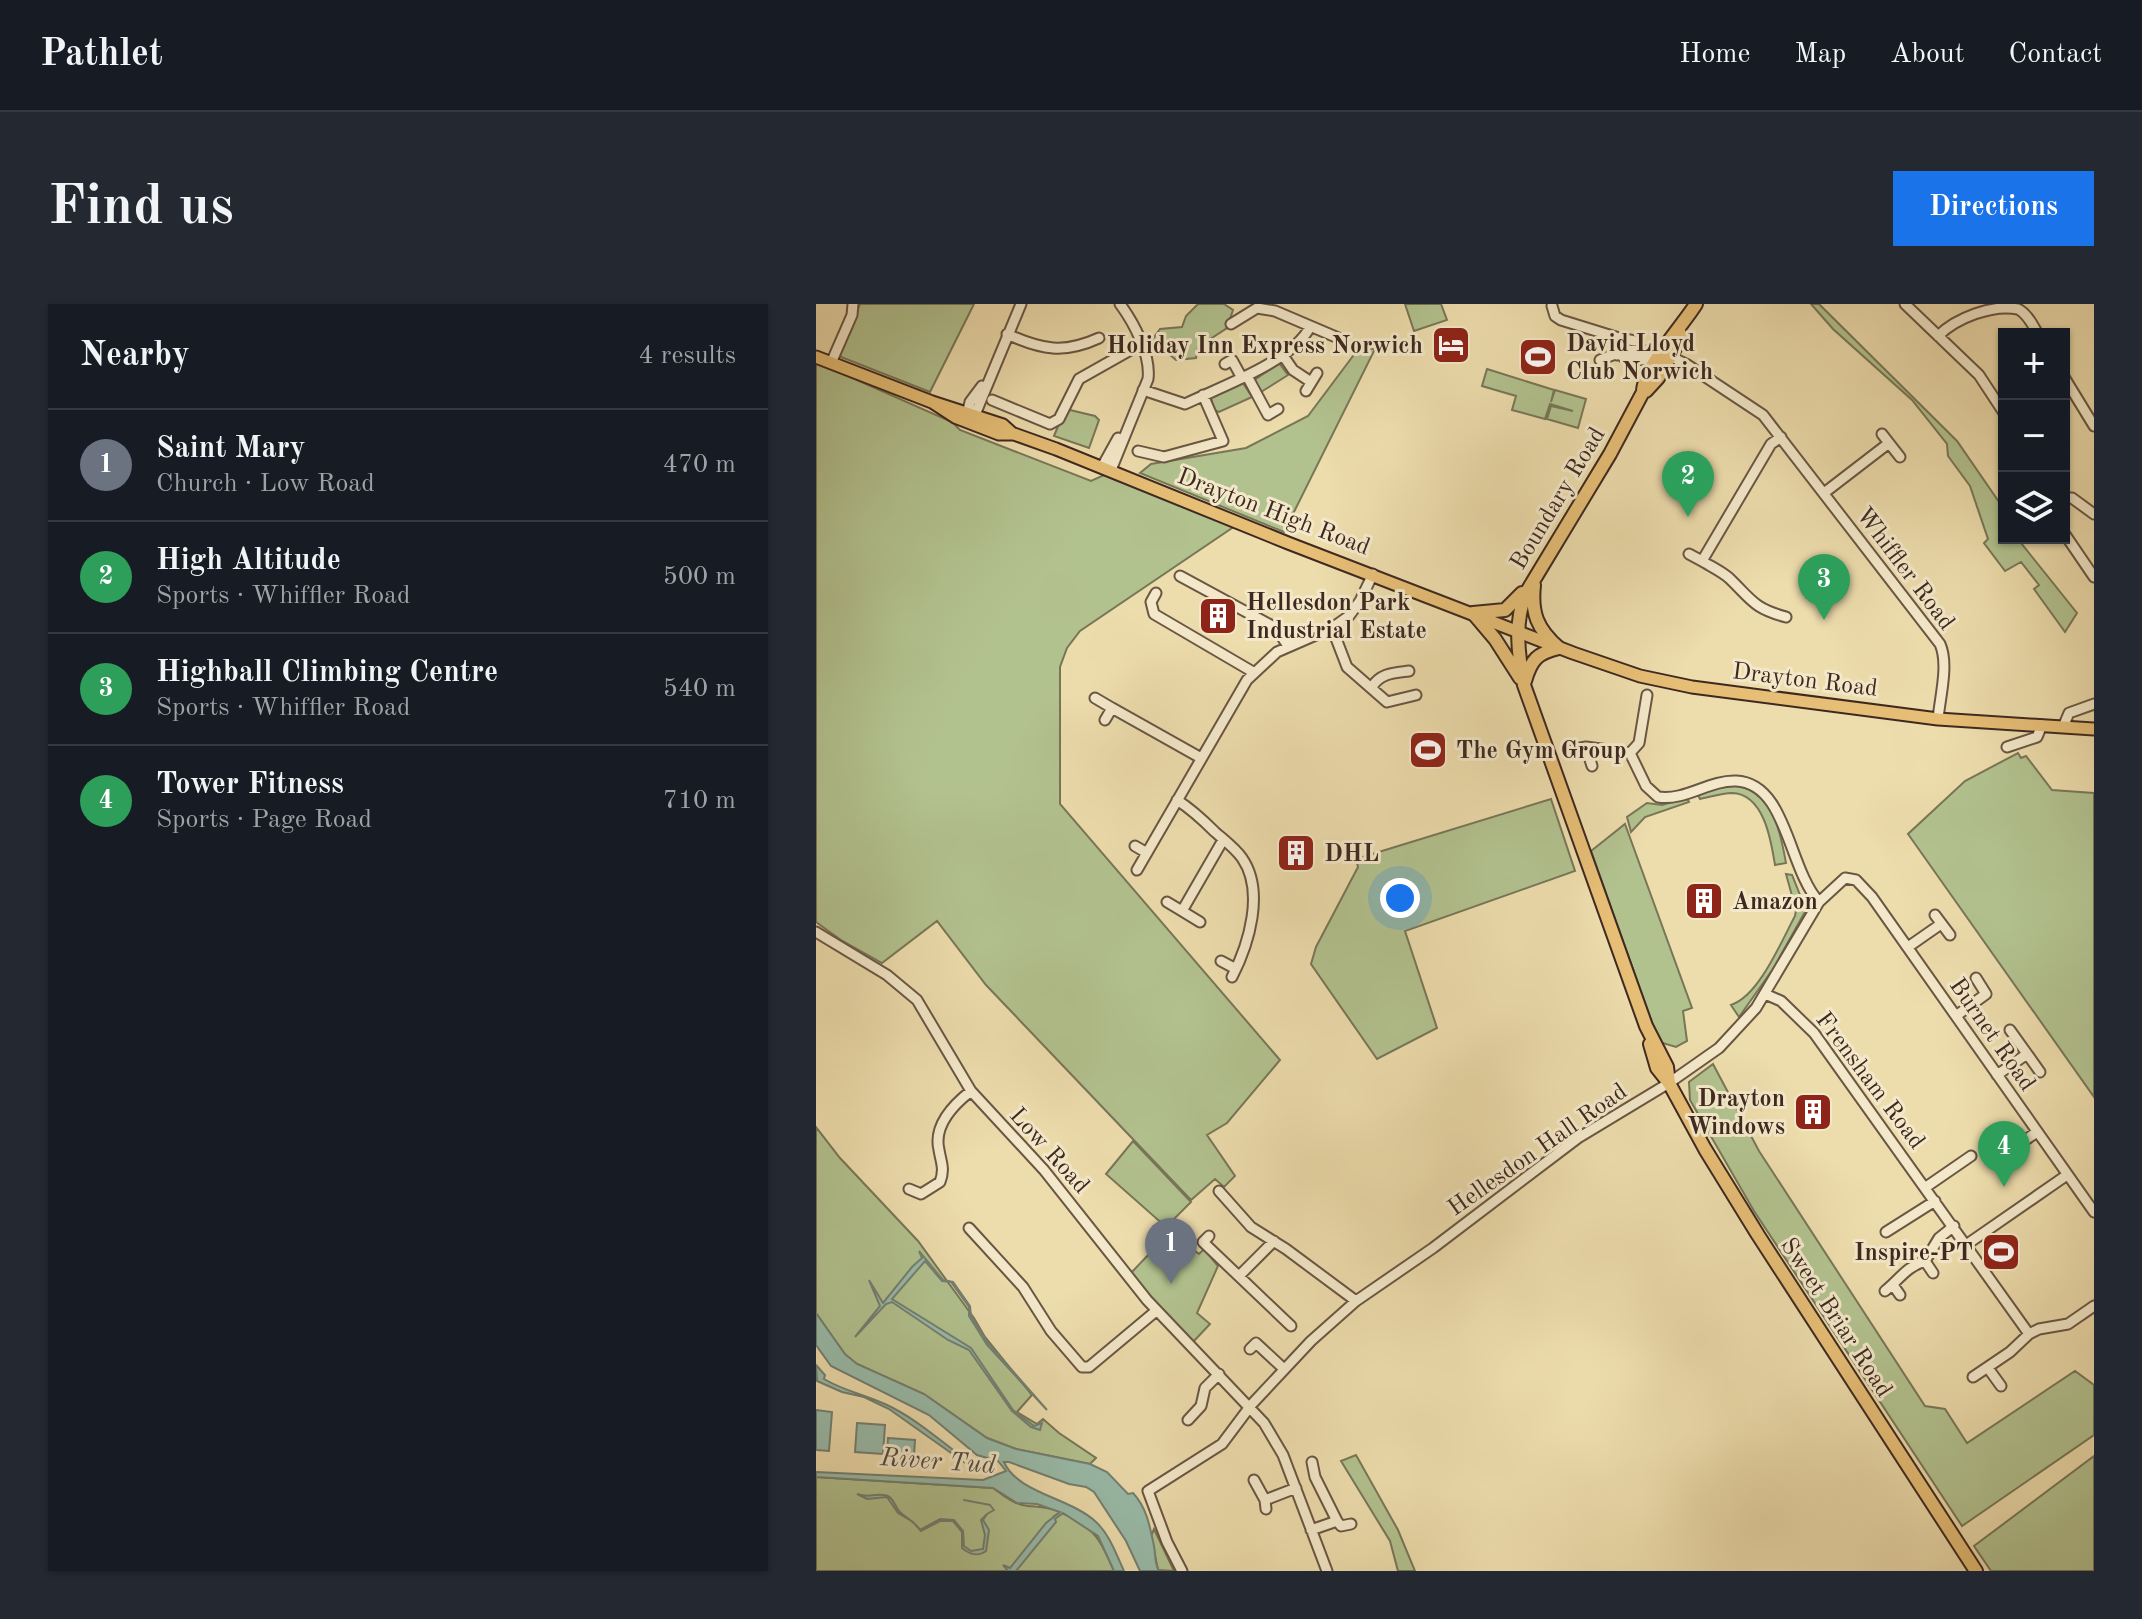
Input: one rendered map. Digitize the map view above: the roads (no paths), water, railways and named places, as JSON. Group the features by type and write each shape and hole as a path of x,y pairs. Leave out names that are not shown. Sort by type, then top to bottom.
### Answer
{"highway":[{"name":"Boundary Road","path":"1518,630 1522,603 1534,578 1610,454 1643,392 1643,385 1681,337 1679,331 1696,304"},
{"path":"1473,613 1505,610 1534,578"},
{"path":"1534,578 1533,613 1545,636 1559,648"},
{"path":"1473,613 1495,639 1524,685"},
{"name":"Sweet Briar Road","path":"1518,630 1524,685 1646,1026 1657,1068 1669,1083 1758,1235 1976,1571"},
{"path":"1524,685 1529,666 1536,656 1559,648"}],"main road":[{"name":"Drayton High Road","path":"816,357 969,416 1003,425 1014,434 1518,630"},
{"name":"Drayton Road","path":"1518,630 1640,676 1692,687 1938,719 2094,729"}],"street":[{"path":"831,363 852,315 853,304"},
{"path":"969,416 1021,304"},
{"path":"1106,468 1143,390 1149,368 1141,344 1120,304"},
{"path":"1905,304 1979,375 1998,404"},
{"path":"1552,306 1555,316 1561,320 1635,341"},
{"path":"1938,336 1949,325 1968,315 2004,306 2025,314 2034,328"},
{"path":"1231,324 1244,312 1257,308 1275,311 1343,340"},
{"path":"1143,390 1185,404 1245,377 1300,344 1310,327"},
{"path":"1007,334 1029,344 1061,348 1077,348 1099,338"},
{"path":"1618,354 1619,338"},
{"path":"992,400 1050,424 1059,419 1079,379 1141,344"},
{"path":"1282,354 1293,370 1311,382"},
{"path":"1618,354 1624,358 1664,358"},
{"path":"1600,360 1618,354"},
{"name":"Whiffler Road","path":"1664,358 1688,367 1763,415 1940,644 1944,662 1938,719"},
{"path":"1225,364 1232,360 1268,415"},
{"path":"2070,387 2094,426"},
{"path":"1138,451 1148,459 1223,441 1203,395"},
{"path":"1258,421 1278,409"},
{"path":"1882,434 1900,457"},
{"path":"1702,561 1771,444 1781,437"},
{"name":"Whiffler Road","path":"1824,493 1889,443"},
{"path":"2070,498 2094,514"},
{"path":"2070,542 2094,577"},
{"path":"1689,554 1727,577 1748,600 1786,617"},
{"path":"1137,870 1253,672 1288,646 1332,628 1355,609 1373,574"},
{"path":"1180,576 1276,628 1288,646"},
{"path":"1156,593 1151,602 1154,614 1253,672"},
{"path":"1332,628 1347,667 1387,702 1416,695"},
{"path":"1372,687 1377,679 1385,675 1409,671"},
{"path":"1630,753 1639,743 1647,695"},
{"path":"1095,698 1201,758"},
{"path":"2063,727 2064,718 2069,713 2094,704"},
{"path":"1105,720 1112,708"},
{"path":"2007,747 2037,737 2042,725"},
{"path":"1575,749 1586,747 1630,753"},
{"path":"1586,747 1592,766"},
{"path":"1630,753 1646,786 1658,797 1676,798 1727,781 1740,781 1764,791 1777,809 1796,863 1819,902"},
{"path":"1177,800 1241,857 1246,866 1254,899 1244,953 1234,973 1221,961"},
{"path":"1182,911 1223,840"},
{"path":"1135,846 1147,853"},
{"name":"Hellesdon Hall Road","path":"1182,1571 1167,1542 1148,1491 1222,1444 1250,1406 1284,1369 1356,1301 1433,1248 1578,1138 1669,1083 1729,1039 1765,994 1798,933 1819,902 1845,878 1856,880"},
{"name":"Burnet Road","path":"1856,880 1908,947 2094,1212"},
{"path":"1167,902 1200,922"},
{"path":"1908,947 1938,919 1950,935"},
{"name":"Low Road","path":"816,932 887,975 917,1000 971,1091 1044,1170 1156,1311 1250,1406 1278,1443 1327,1571"},
{"path":"1956,1016 1990,991 1976,978"},
{"name":"Frensham Road","path":"1765,994 1781,1001 1814,1033 2029,1334"},
{"path":"2010,1030 2040,1072"},
{"path":"1997,1075 2027,1054"},
{"path":"909,1189 921,1194 940,1182 944,1167 938,1147 940,1126 958,1101 971,1091"},
{"path":"2005,1154 2037,1132"},
{"path":"1926,1187 1971,1156"},
{"path":"1966,1245 2067,1175"},
{"path":"1219,1191 1232,1200 1251,1227 1356,1301"},
{"path":"1886,1232 1911,1213 1935,1201"},
{"path":"1900,1295 1889,1288 1907,1268 1925,1261 1939,1238 1954,1226"},
{"path":"969,1228 1023,1287 1051,1331 1082,1367 1089,1367 1156,1311"},
{"path":"1239,1276 1274,1241"},
{"path":"1204,1242 1279,1320 1291,1326"},
{"path":"1925,1261 1933,1273"},
{"path":"1973,1377 2029,1334 2068,1324 2094,1306"},
{"path":"1250,1349 1256,1343 1284,1369"},
{"path":"1988,1368 2001,1386"},
{"path":"1188,1420 1201,1406 1198,1395 1219,1374"},
{"path":"1311,1468 1343,1526 1311,1530"},
{"path":"1254,1480 1265,1504 1296,1488"}],"waterway":[{"path":"964,1500 990,1505 994,1510 987,1514"}],"place":[{"name":"Holiday Inn Express Norwich","path":"1451,345"},
{"name":"David Lloyd Club Norwich","path":"1538,357"},
{"name":"High Altitude","path":"1688,517"},
{"name":"Hellesdon Park Industrial Estate","path":"1218,616"},
{"name":"Highball Climbing Centre","path":"1824,620"},
{"name":"The Gym Group","path":"1428,750"},
{"name":"DHL","path":"1296,853"},
{"name":"Amazon","path":"1704,901"},
{"name":"Drayton Windows","path":"1813,1112"},
{"name":"Tower Fitness","path":"2004,1187"},
{"name":"Inspire-PT","path":"2001,1252"},
{"name":"Saint Mary","path":"1171,1284"}],"water label":[{"name":"River Tud","path":"938,1460"}]}
